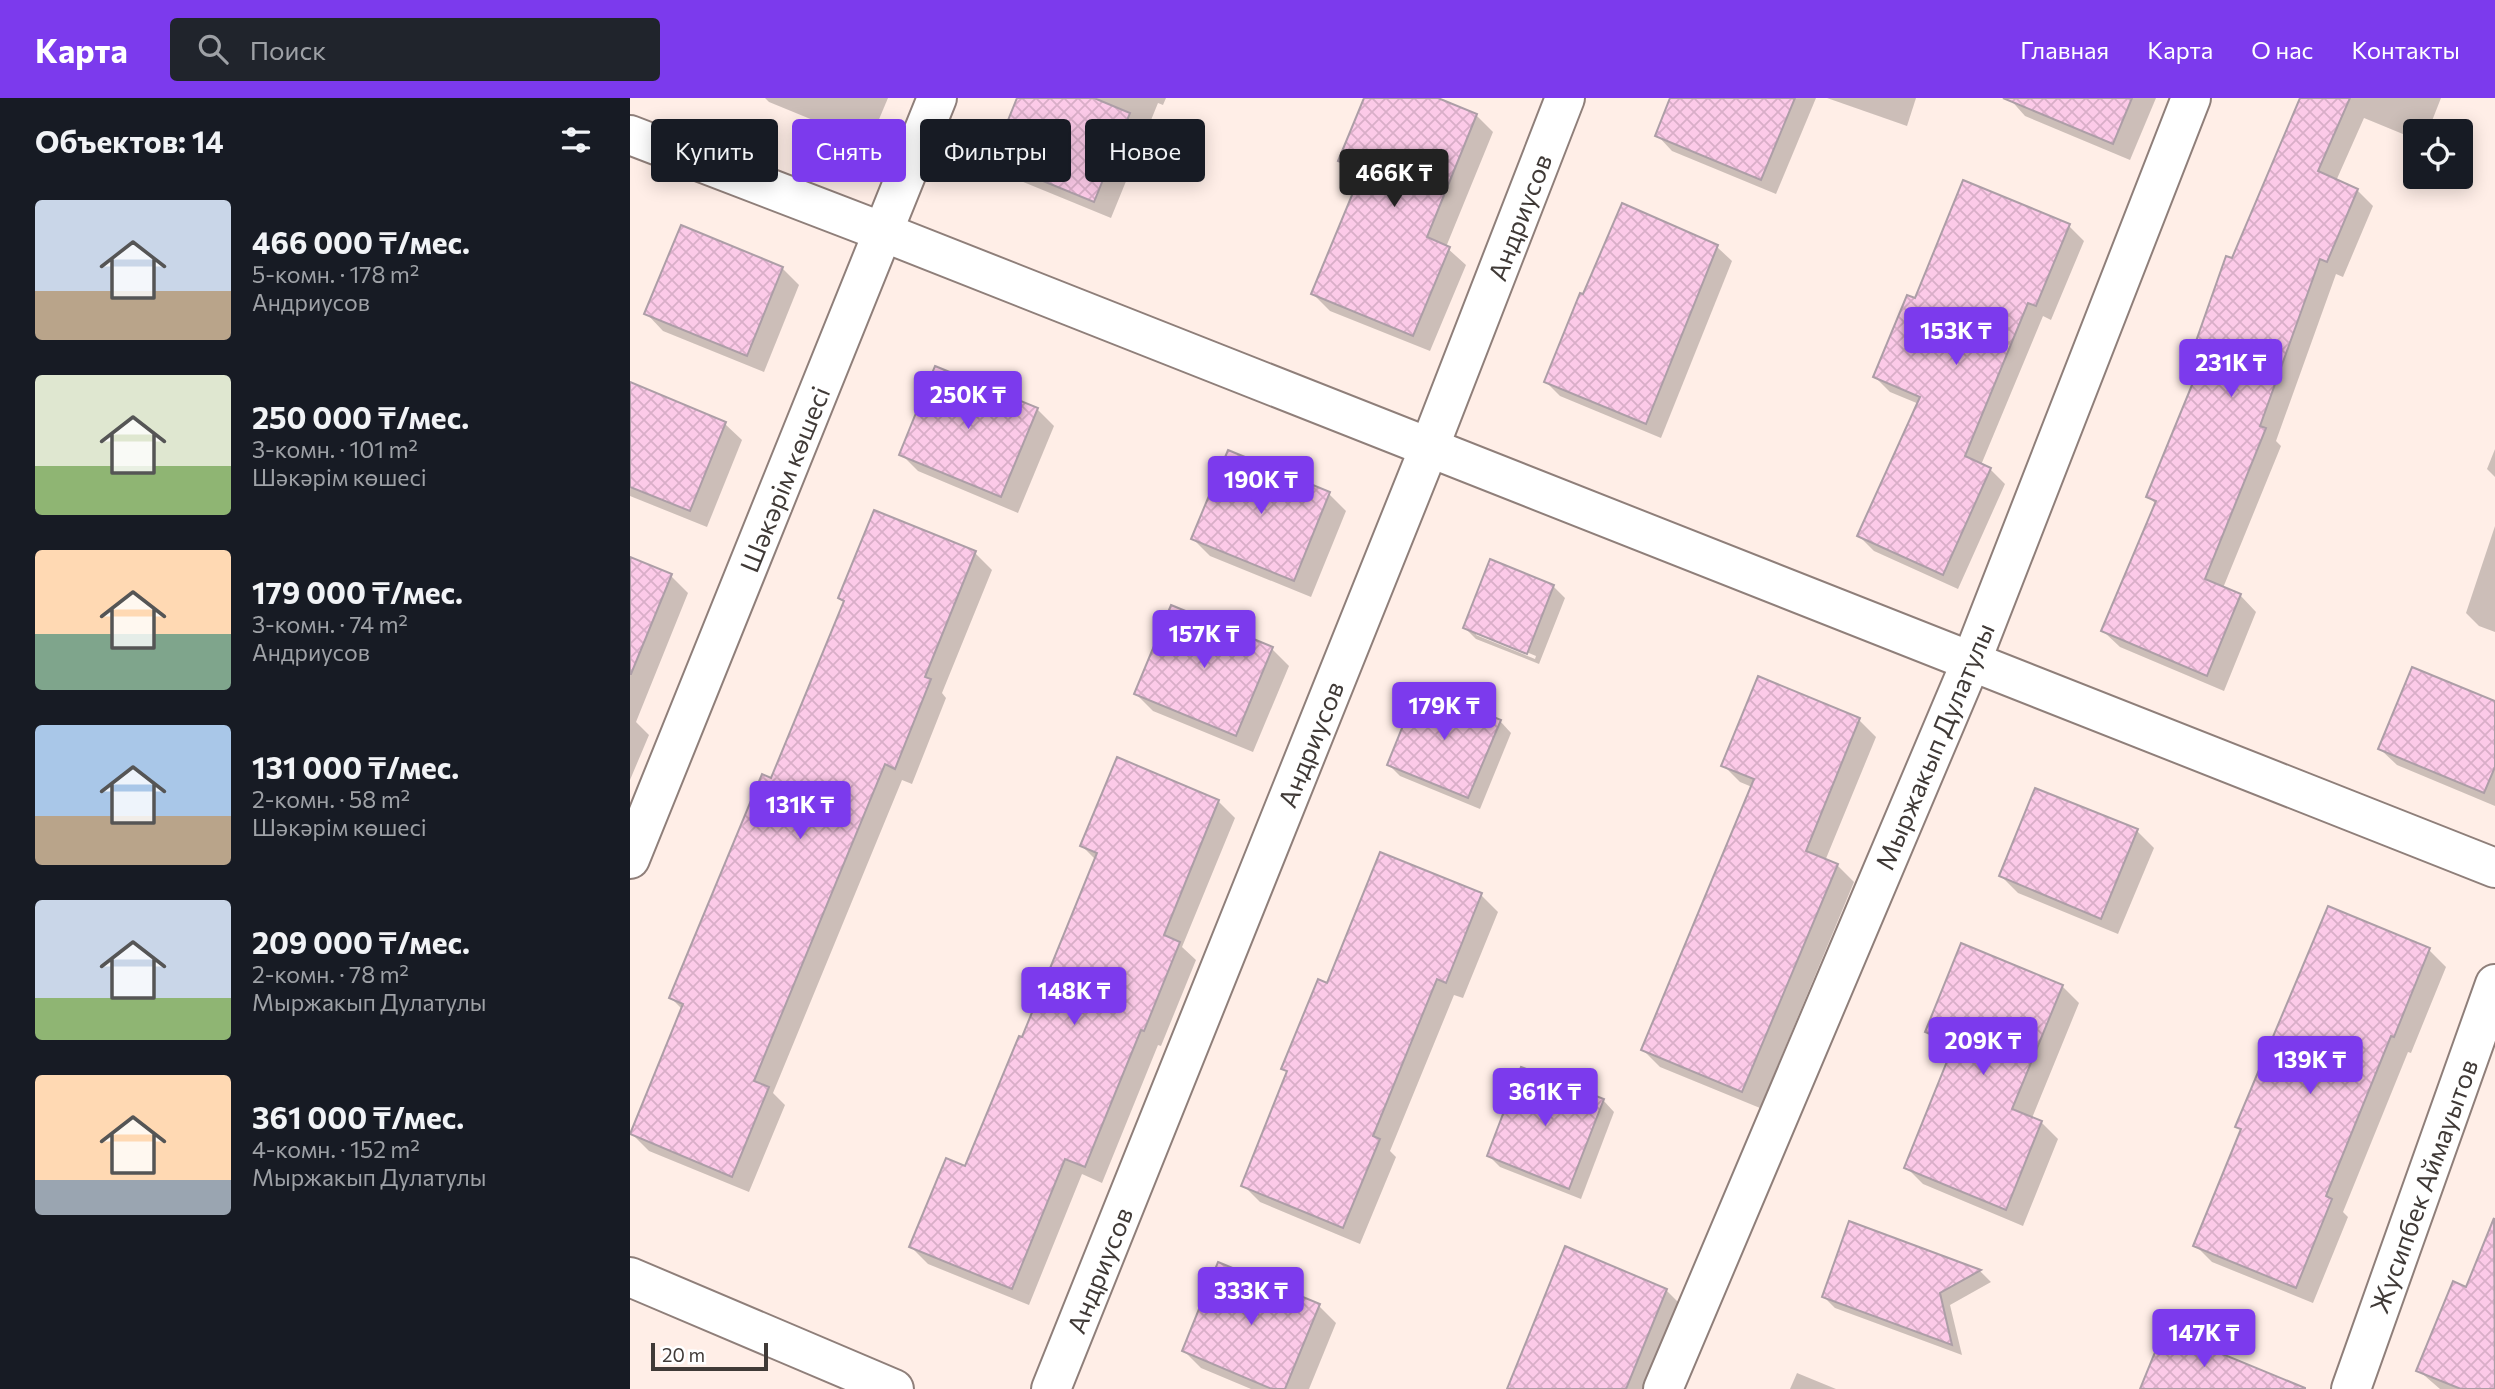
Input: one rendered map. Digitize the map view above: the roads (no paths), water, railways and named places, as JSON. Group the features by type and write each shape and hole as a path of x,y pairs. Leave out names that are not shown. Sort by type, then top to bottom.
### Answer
{"street":[{"name":"Шәкәрім көшесі","path":"630,859 937,98"},
{"name":"Андриусов","path":"1051,1389 1429,448 1565,98"},
{"name":"Мыржакып Дулатулы","path":"1663,1389 1971,662 2191,98"},
{"path":"630,135 884,232 2495,868"},
{"name":"Жусипбек Аймауытов","path":"2351,1389 2495,984"},
{"path":"630,1277 894,1389"}]}
